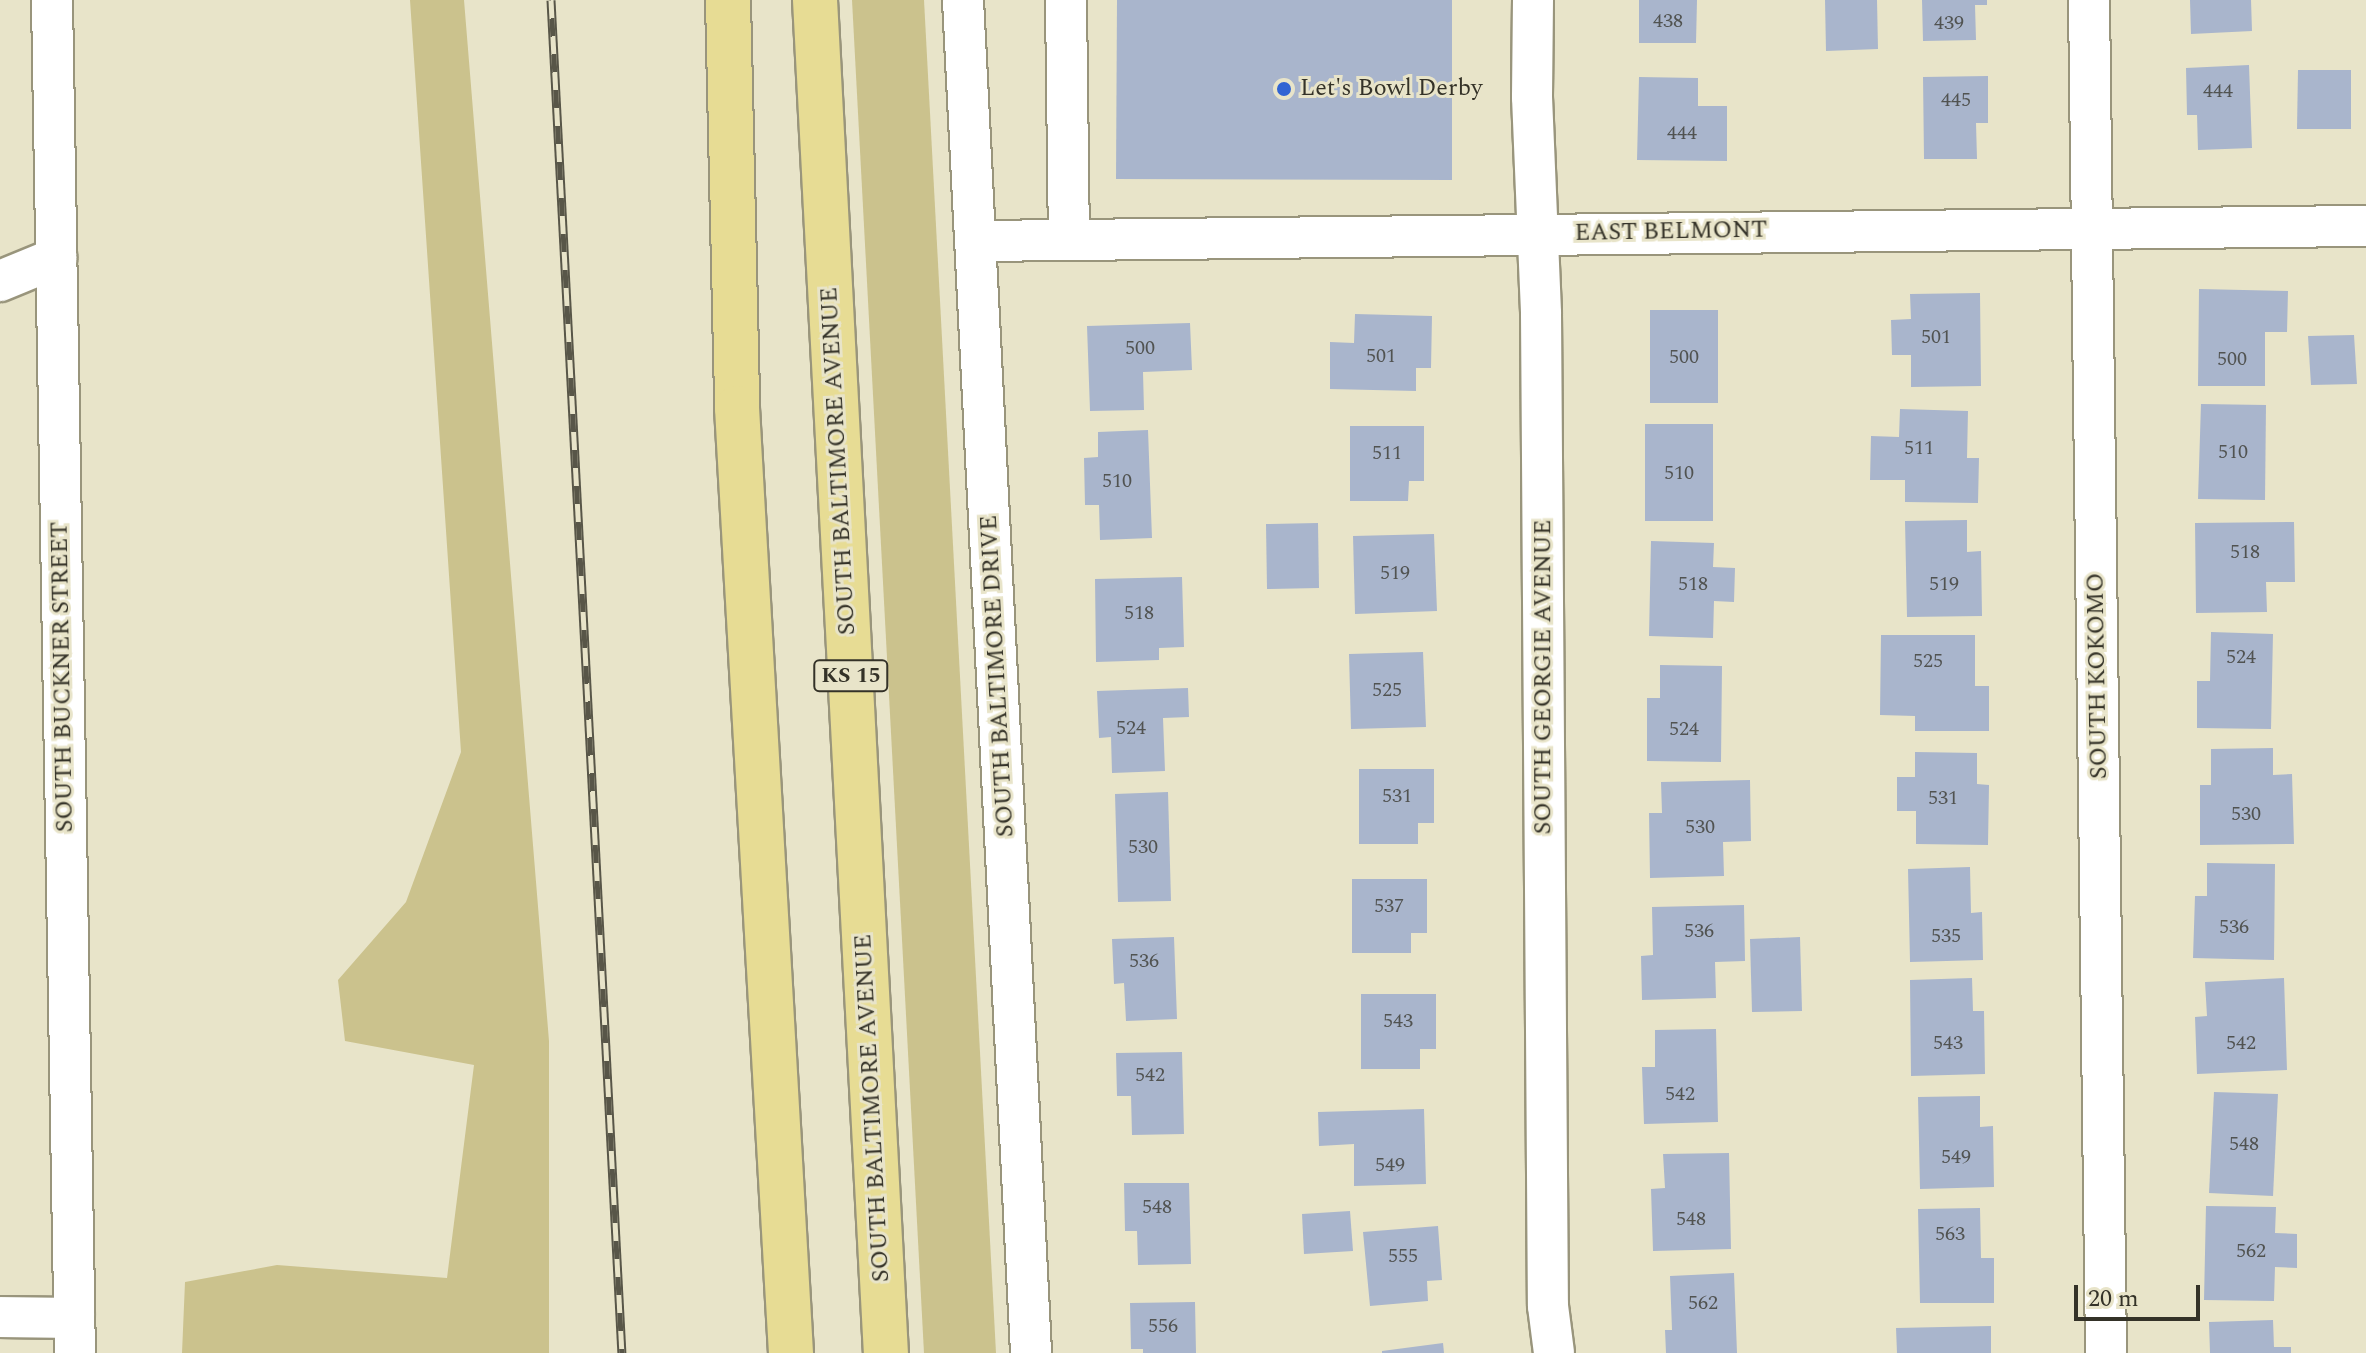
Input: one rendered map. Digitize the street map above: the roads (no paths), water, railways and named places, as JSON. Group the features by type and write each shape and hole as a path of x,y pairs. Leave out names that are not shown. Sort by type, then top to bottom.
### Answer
{"main road":[{"path":"728,0 737,408 791,1353"},
{"name":"SOUTH BALTIMORE AVENUE","path":"815,0 886,1353"}],"street":[{"name":"SOUTH BUCKNER STREET","path":"52,0 74,1336"},
{"name":"SOUTH BALTIMORE DRIVE","path":"963,0 1031,1353"},
{"path":"1066,0 1069,240"},
{"name":"SOUTH GEORGIE AVENUE","path":"1533,0 1548,1306 1554,1353"},
{"name":"SOUTH KOKOMO","path":"2089,0 2106,1353"},
{"name":"EAST BELMONT","path":"977,241 2366,226"},
{"path":"0,281 56,258"},
{"path":"0,1317 74,1336"}],"railway":[{"path":"551,0 622,1353"}],"place":[{"name":"Let's Bowl Derby","path":"1284,89"}]}
